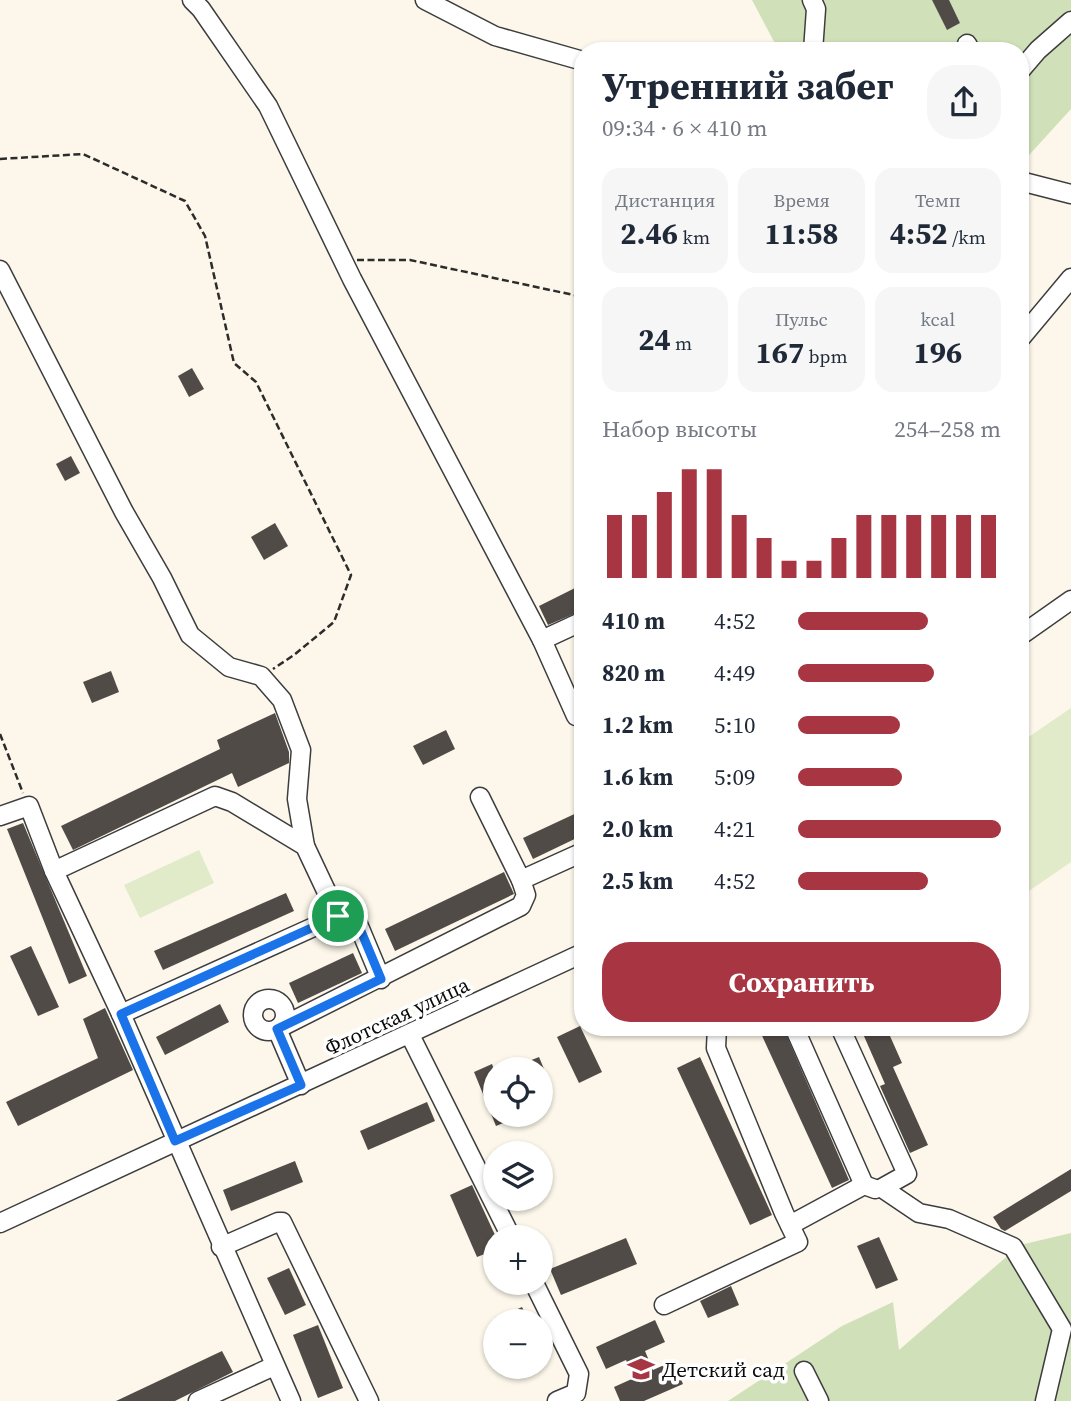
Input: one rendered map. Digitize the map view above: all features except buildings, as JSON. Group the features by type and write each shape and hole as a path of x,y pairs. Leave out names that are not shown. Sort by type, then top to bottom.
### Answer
{"street":[{"path":"192,0 268,106 344,263 542,640 574,712"},
{"path":"425,0 495,36 574,58"},
{"path":"812,0 816,9 814,42"},
{"path":"1029,61 1071,21"},
{"path":"1029,183 1071,194"},
{"path":"0,270 190,635 229,667 261,676 282,700 301,750 298,799 305,846 338,916 358,924 381,979"},
{"path":"1029,328 1071,278"},
{"path":"1029,630 1071,600"},
{"path":"542,640 574,625"},
{"path":"54,871 215,796 232,802 305,846"},
{"path":"301,1085 277,1029 381,979 521,906 526,895 521,880 480,797"},
{"path":"0,816 29,806 54,871 121,1014 221,1247 291,1401"},
{"path":"521,880 574,856"},
{"path":"121,1014 338,916"},
{"name":"Флотская улица","path":"0,1223 574,957"},
{"path":"410,1035 505,1225"},
{"path":"664,1304 798,1242 716,1048 717,1036"},
{"path":"798,1036 864,1185"},
{"path":"843,1036 907,1174 882,1188"},
{"path":"790,1225 864,1185 882,1188 919,1213 949,1219 1013,1247 1067,1330 1045,1401"},
{"path":"221,1247 282,1222 369,1401"},
{"path":"540,1295 579,1374 576,1393 557,1401"},
{"path":"198,1401 274,1366"},
{"path":"804,1371 819,1401"}],"path":[{"path":"0,159 83,154 185,201 205,236 234,363 256,383 351,575 334,621 294,656 261,676"},
{"path":"344,263 365,259 410,260 574,296"},
{"path":"0,734 29,806"}],"green space":[{"path":"752,0 1071,0 1071,109 1029,155 1029,42 774,42"},
{"path":"1071,708 1071,862 1029,891 1029,737"},
{"path":"199,850 214,883 140,918 124,885"},
{"path":"1071,1233 1071,1401 728,1401 842,1326 893,1302 899,1350 1020,1245"}],"place":[{"name":"Детский сад","path":"641,1369"}],"route":[{"path":"338,916 358,924 381,979 277,1029 301,1085 175,1141 121,1014 338,916"}]}
